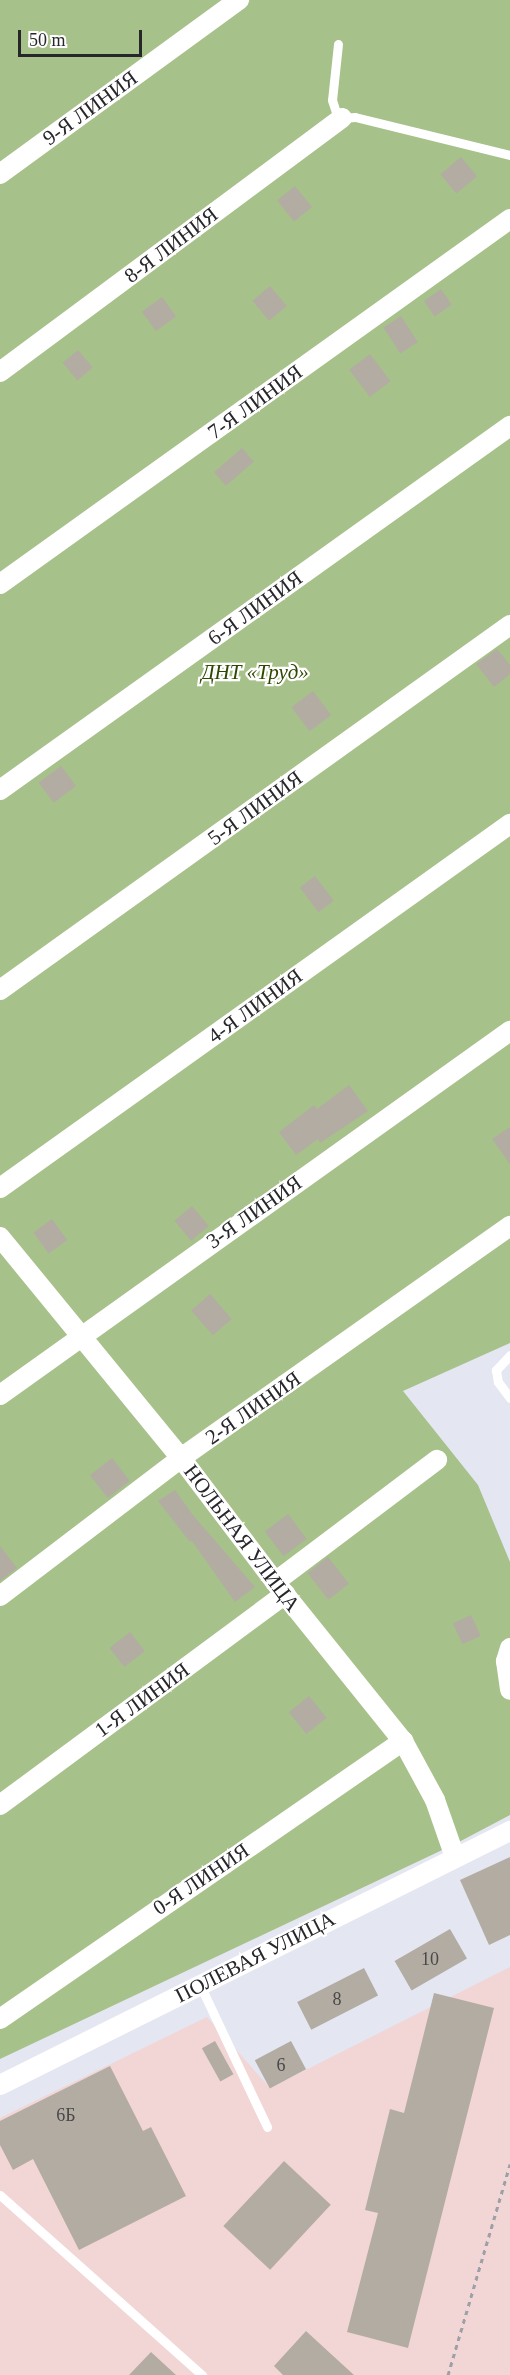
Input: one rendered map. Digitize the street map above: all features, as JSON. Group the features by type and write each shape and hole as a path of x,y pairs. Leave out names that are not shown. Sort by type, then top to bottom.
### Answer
{"street":[{"name":"9-Я ЛИНИЯ","path":"0,174 239,0"},
{"name":"8-Я ЛИНИЯ","path":"0,372 342,118"},
{"name":"7-Я ЛИНИЯ","path":"0,584 510,219"},
{"name":"6-Я ЛИНИЯ","path":"0,790 510,426"},
{"name":"5-Я ЛИНИЯ","path":"0,990 510,625"},
{"name":"4-Я ЛИНИЯ","path":"0,1188 510,824"},
{"name":"3-Я ЛИНИЯ","path":"0,1395 80,1335 510,1031"},
{"name":"2-Я ЛИНИЯ","path":"0,1596 181,1458 510,1226"},
{"name":"НОЛЬНАЯ УЛИЦА","path":"0,1237 181,1458 280,1588 403,1741 435,1800 455,1857"},
{"name":"1-Я ЛИНИЯ","path":"0,1805 280,1588 437,1460"},
{"path":"510,1648 506,1661 510,1690"},
{"name":"0-Я ЛИНИЯ","path":"0,2019 403,1741"},
{"name":"ПОЛЕВАЯ УЛИЦА","path":"0,2085 510,1831"}],"lane":[{"path":"338,44 332,100 336,112 342,118 355,117 510,155"},
{"path":"510,1355 496,1370 498,1382 510,1398"},
{"path":"200,1985 267,2127"},
{"path":"0,2195 202,2375"}],"path":[{"path":"448,2375 510,2164"}],"shaded area":[{"path":"510,1967 510,2375 0,2375 0,2118 207,2017 270,2088"}],"green space":[{"name":"ДНТ «Труд»","path":"0,0 510,0 510,1343 403,1391 478,1485 510,1562 510,1815 457,1843 0,2059"}],"building":[{"path":"461,157 477,176 456,194 440,174"},
{"path":"295,186 312,207 294,221 277,200"},
{"path":"270,286 287,306 269,321 252,301"},
{"path":"441,289 452,305 435,317 424,301"},
{"path":"162,297 176,316 156,331 142,312"},
{"path":"401,316 418,342 400,353 383,327"},
{"path":"78,350 93,368 77,380 63,363"},
{"path":"370,354 390,381 370,397 349,370"},
{"path":"242,448 254,462 226,486 214,472"},
{"path":"497,649 510,665 510,674 494,687 476,664"},
{"path":"313,691 331,715 309,731 291,707"},
{"path":"61,766 76,786 54,803 39,783"},
{"path":"315,876 334,901 318,912 300,887"},
{"path":"349,1085 368,1111 320,1143 318,1139 296,1155 279,1132 314,1105 317,1109"},
{"path":"510,1127 510,1164 492,1139"},
{"path":"192,1206 209,1226 191,1241 174,1221"},
{"path":"52,1219 67,1240 49,1254 33,1233"},
{"path":"210,1294 232,1319 213,1335 191,1310"},
{"path":"112,1458 130,1481 108,1498 90,1475"},
{"path":"175,1490 192,1514 255,1587 235,1602 192,1541 190,1542 158,1501"},
{"path":"288,1514 307,1539 283,1556 265,1531"},
{"path":"0,1546 17,1568 0,1581"},
{"path":"328,1557 349,1584 328,1600 308,1573"},
{"path":"471,1615 481,1636 463,1644 453,1623"},
{"path":"130,1632 145,1651 124,1667 110,1648"},
{"path":"309,1696 327,1718 306,1734 289,1712"},
{"path":"510,1857 510,1935 489,1945 460,1880"},
{"path":"450,1929 467,1958 412,1990 395,1961"},
{"path":"364,1968 378,1996 311,2030 297,2002"},
{"path":"434,1993 494,2008 408,2348 347,2332 378,2213 365,2210 390,2109 404,2113"},
{"path":"215,2041 233,2074 220,2082 202,2048"},
{"path":"291,2041 306,2069 270,2089 255,2060"},
{"path":"110,2066 143,2131 151,2127 186,2196 79,2250 33,2159 13,2170 0,2145 0,2121"},
{"path":"284,2161 331,2205 270,2270 223,2226"},
{"path":"306,2331 354,2375 283,2375 274,2366"},
{"path":"151,2352 176,2375 129,2375"}]}
